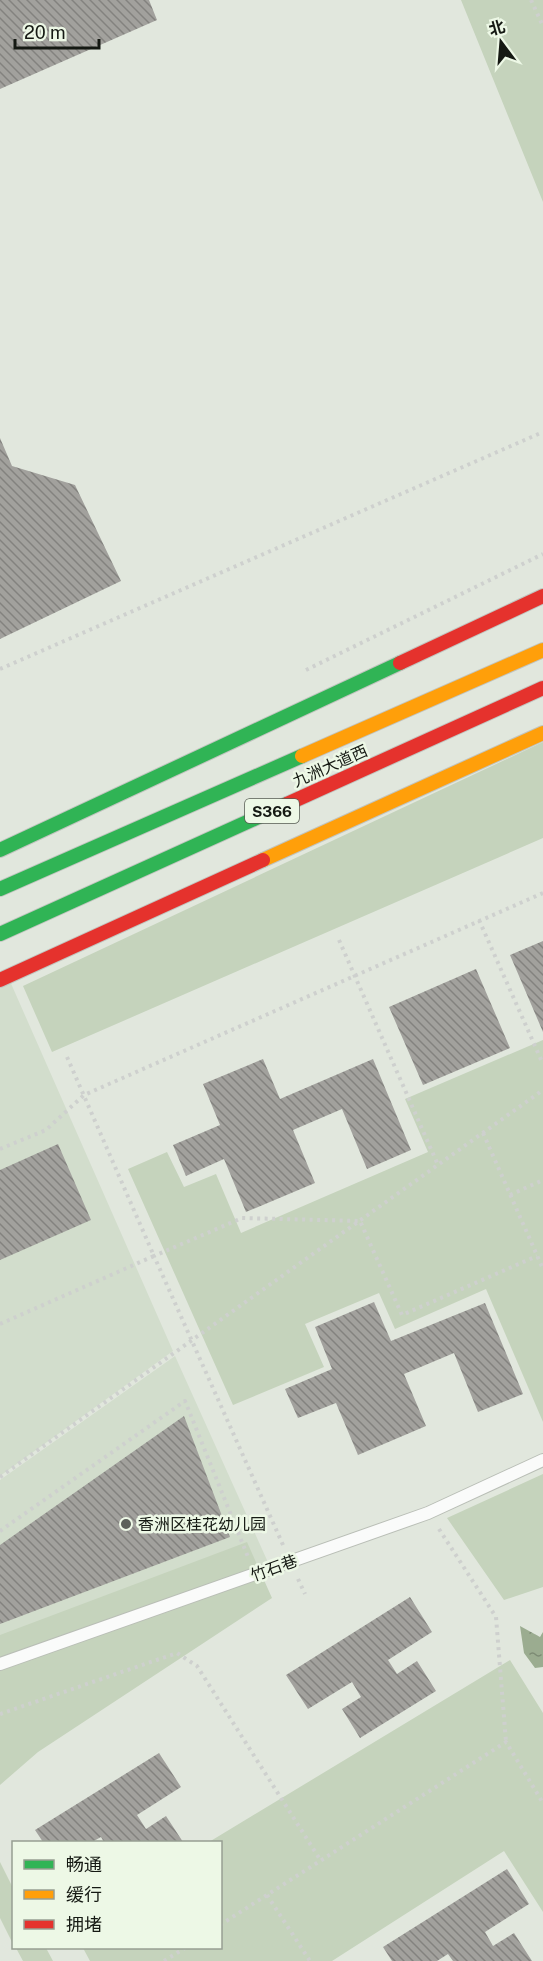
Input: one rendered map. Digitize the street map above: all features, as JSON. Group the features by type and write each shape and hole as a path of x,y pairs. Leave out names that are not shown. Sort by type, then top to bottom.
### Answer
{"main road":[{"path":"0,850 543,596"},
{"name":"九洲大道西","path":"0,889 543,650"},
{"name":"九洲大道西","path":"0,934 543,688"},
{"path":"0,980 543,732"}],"lane":[{"name":"竹石巷","path":"0,1664 428,1513 543,1460"}],"path":[{"path":"531,0 543,26"},
{"path":"0,669 543,432"},
{"path":"0,1149 46,1130 84,1095 543,892"},
{"path":"479,921 543,1064"},
{"path":"339,940 438,1165"},
{"path":"67,1057 305,1594"},
{"path":"0,1478 543,1090"},
{"path":"483,1133 543,1269"},
{"path":"510,1195 543,1180"},
{"path":"0,1324 242,1218 360,1221"},
{"path":"360,1221 402,1316 537,1256"},
{"path":"0,1531 185,1401 255,1575"},
{"path":"428,1513 496,1617 506,1742 543,1803"},
{"path":"0,1714 177,1653 197,1666 321,1861"},
{"path":"222,1924 506,1742"},
{"path":"267,1895 310,1961"},
{"path":"164,1961 182,1949"}],"shaded area":[{"path":"461,0 543,0 543,202"},
{"path":"543,742 543,838 52,1052 23,986"},
{"path":"9,979 173,1351 0,1476 0,982"},
{"path":"543,1040 543,1422 486,1289 395,1329 379,1293 305,1324 324,1367 233,1405 128,1169 167,1152 184,1187 216,1174 241,1233 428,1152 405,1099"},
{"name":"香洲区桂花幼儿园","path":"175,1356 271,1569 0,1664 0,1480"},
{"path":"543,1474 543,1587 504,1600 447,1518"},
{"path":"247,1542 272,1598 38,1752 0,1785 0,1635"},
{"path":"510,1660 543,1713 543,1912 504,1851 332,1961 90,1961 84,1949 222,1949 222,1841 211,1841"},
{"path":"0,1862 12,1886 12,1942 0,1918"},
{"path":"17,1949 47,1949 53,1961 23,1961"}],"water":[{"path":"520,1626 540,1637 543,1632 543,1667 535,1668 524,1653"}],"building":[{"path":"0,0 149,0 157,20 0,89"},
{"path":"0,438 12,466 75,485 121,581 0,639"},
{"path":"543,941 543,1032 510,955"},
{"path":"476,969 510,1048 423,1085 389,1007"},
{"path":"263,1059 280,1099 373,1059 411,1150 367,1169 342,1109 293,1130 315,1183 246,1212 224,1159 186,1176 173,1145 220,1125 203,1084"},
{"path":"58,1144 91,1220 0,1260 0,1170"},
{"path":"374,1302 391,1341 485,1303 523,1394 478,1412 454,1353 404,1374 426,1426 358,1455 336,1403 298,1418 285,1389 332,1369 315,1327"},
{"path":"184,1416 230,1537 0,1624 0,1545"},
{"path":"410,1597 432,1632 388,1660 397,1674 417,1661 436,1691 360,1738 342,1709 361,1697 352,1682 308,1709 286,1675"},
{"path":"159,1753 181,1787 137,1815 146,1829 166,1816 182,1841 103,1841 101,1837 94,1841 42,1841 35,1830"},
{"path":"507,1869 529,1904 485,1932 493,1946 514,1933 532,1961 453,1961 448,1954 437,1961 392,1961 383,1947"}],"traffic: fast":[{"path":"0,850 400,663"},
{"path":"0,889 302,756"},
{"path":"0,934 287,804"}],"traffic: slow":[{"path":"302,756 543,650"},
{"path":"263,860 543,733"}],"traffic: jam":[{"path":"400,663 543,596"},
{"path":"287,804 543,688"},
{"path":"0,980 263,860"}],"place":[{"name":"香洲区桂花幼儿园","path":"126,1524"}]}
